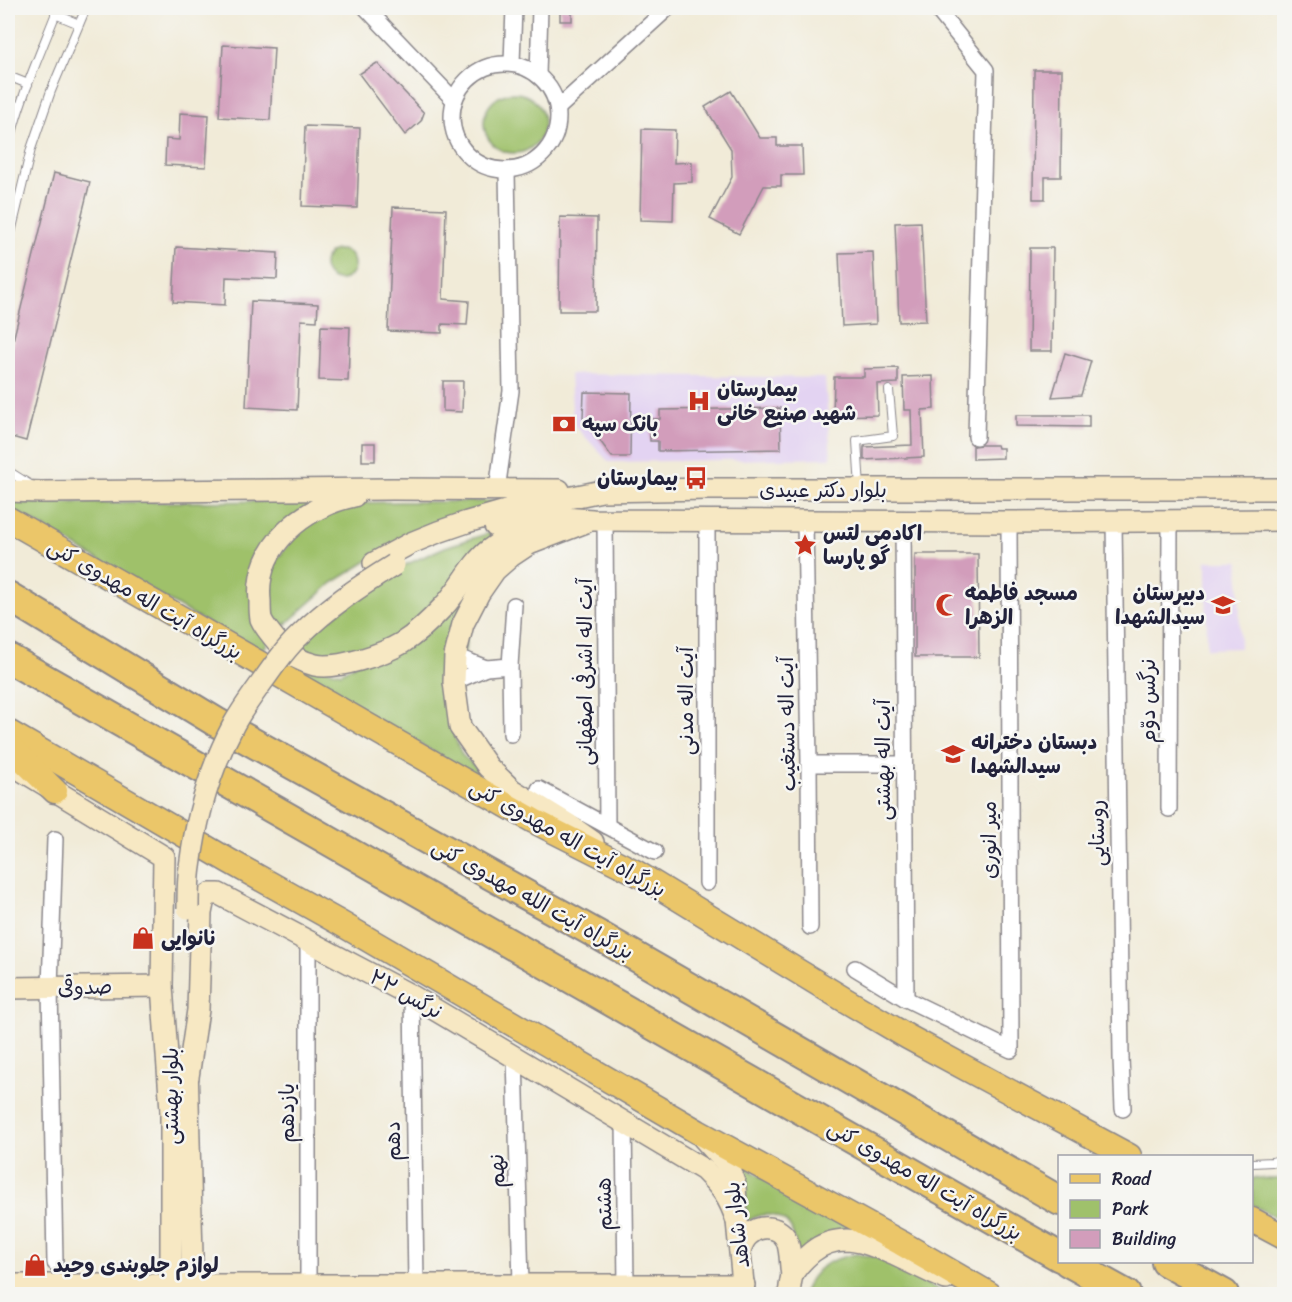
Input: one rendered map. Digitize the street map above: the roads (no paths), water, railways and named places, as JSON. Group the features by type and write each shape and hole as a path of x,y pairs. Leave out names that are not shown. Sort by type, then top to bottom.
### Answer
{"highway":[{"name":"بزرگراه آیت الله مهدوی کنی","path":"8,596 216,722 600,936 1058,1200"},
{"name":"بزرگراه آیت اله مهدوی کنی","path":"8,658 1058,1256"},
{"path":"1070,1263 1126,1294"},
{"path":"1168,1263 1224,1294"}],"main road":[{"path":"393,489 346,498 319,507 296,521 278,539 264,565 258,590 261,619 281,647 292,656 316,665 339,664 371,657 402,643 426,625 446,604 487,551 514,535 562,518"},
{"path":"8,491 393,489 602,491"},
{"name":"بلوار دکتر عبیدی","path":"384,564 411,543 467,522 509,510 602,491 1284,489"},
{"name":"بلوار دکتر عبیدی","path":"384,564 470,532 503,524 562,518 1009,522 1284,520"},
{"name":"بزرگراه آیت اله مهدوی کنی","path":"8,519 534,821 635,872 881,1021 1128,1155"},
{"path":"599,519 529,544 495,570 479,593 463,624 455,656 454,682 460,727 488,767 512,790 569,825 635,872"},
{"path":"181,903 204,799 216,764 234,724 258,686 298,636 384,564"},
{"path":"8,732 698,1132 989,1294"},
{"path":"8,746 55,790"},
{"path":"8,762 164,857 162,986 171,1110"},
{"name":"نرگس ۲۲","path":"188,1077 198,1010 201,913 204,899 210,894 219,894 412,996 704,1170 720,1186 731,1203 737,1221"},
{"name":"بلوار بهشتی","path":"181,903 186,980 193,1290"},
{"name":"بلوار بهشتی","path":"171,1290 171,986 181,903"},
{"name":"صدوقی","path":"8,988 162,986"},
{"name":"بلوار شاهد","path":"698,1132 725,1162 735,1185 744,1290"},
{"path":"1253,1221 1284,1237"},
{"path":"740,1250 742,1242 755,1230 772,1228 780,1232 786,1239 790,1285"},
{"path":"790,1285 804,1258 830,1242 846,1240 880,1249 933,1274 989,1294"},
{"path":"8,1285 171,1290 308,1285 626,1286 744,1290"}],"street":[{"path":"366,8 454,100"},
{"path":"513,63 514,8"},
{"path":"538,75 540,8"},
{"path":"558,108 668,8"},
{"path":"936,8 986,70 976,437"},
{"path":"513,63 529,68 543,78 553,92 558,108 558,126 552,144 540,158 525,167 507,171 490,168 474,161 462,149 454,134 452,117 454,100 463,83 477,71 494,64 513,63"},
{"path":"497,490 511,391 507,171"},
{"name":"آیت اله اشرفی اصفهانی","path":"599,519 607,826"},
{"name":"آیت اله مدنی","path":"707,520 707,884"},
{"name":"آیت اله دستغیب","path":"805,521 810,927"},
{"name":"آیت اله بهشتی","path":"903,521 906,999"},
{"name":"روستایی","path":"1114,521 1123,1109"},
{"name":"نرگس دوّم","path":"1169,809 1170,521"},
{"name":"میر انوری","path":"906,999 1011,1050 1009,522"},
{"path":"512,734 510,666 514,605"},
{"path":"455,656 486,668"},
{"path":"454,682 486,668 510,666"},
{"path":"809,764 904,764"},
{"path":"539,789 655,852"},
{"path":"55,839 50,987 56,1263"},
{"name":"یازدهم","path":"308,940 308,1285"},
{"path":"855,968 906,999"},
{"name":"دهم","path":"412,996 416,1285"},
{"name":"نهم","path":"515,1056 521,1286"},
{"name":"هشتم","path":"624,1121 626,1286"}],"lane":[{"path":"8,245 31,149 51,91 86,8"},
{"path":"8,149 10,136 28,84 56,11 79,24"},
{"path":"8,76 28,84"},
{"path":"860,490 856,441 893,436 889,390"},
{"path":"8,471 41,492"},
{"path":"1253,1162 1272,1162 1284,1159"}],"place":[{"name":"بیمارستان شهید صنیع خانی","path":"699,401"},
{"name":"بانک سپه","path":"564,424"},
{"name":"بیمارستان","path":"696,478"},
{"name":"اکادمی لتس گو پارسا","path":"805,545"},
{"name":"مسجد فاطمه الزهرا","path":"947,605"},
{"name":"دبیرستان سیدالشهدا","path":"1223,605"},
{"name":"دبستان دخترانه سیدالشهدا","path":"953,754"},
{"name":"نانوایی","path":"143,938"},
{"name":"لوازم جلوبندی وحید","path":"35,1265"}]}
